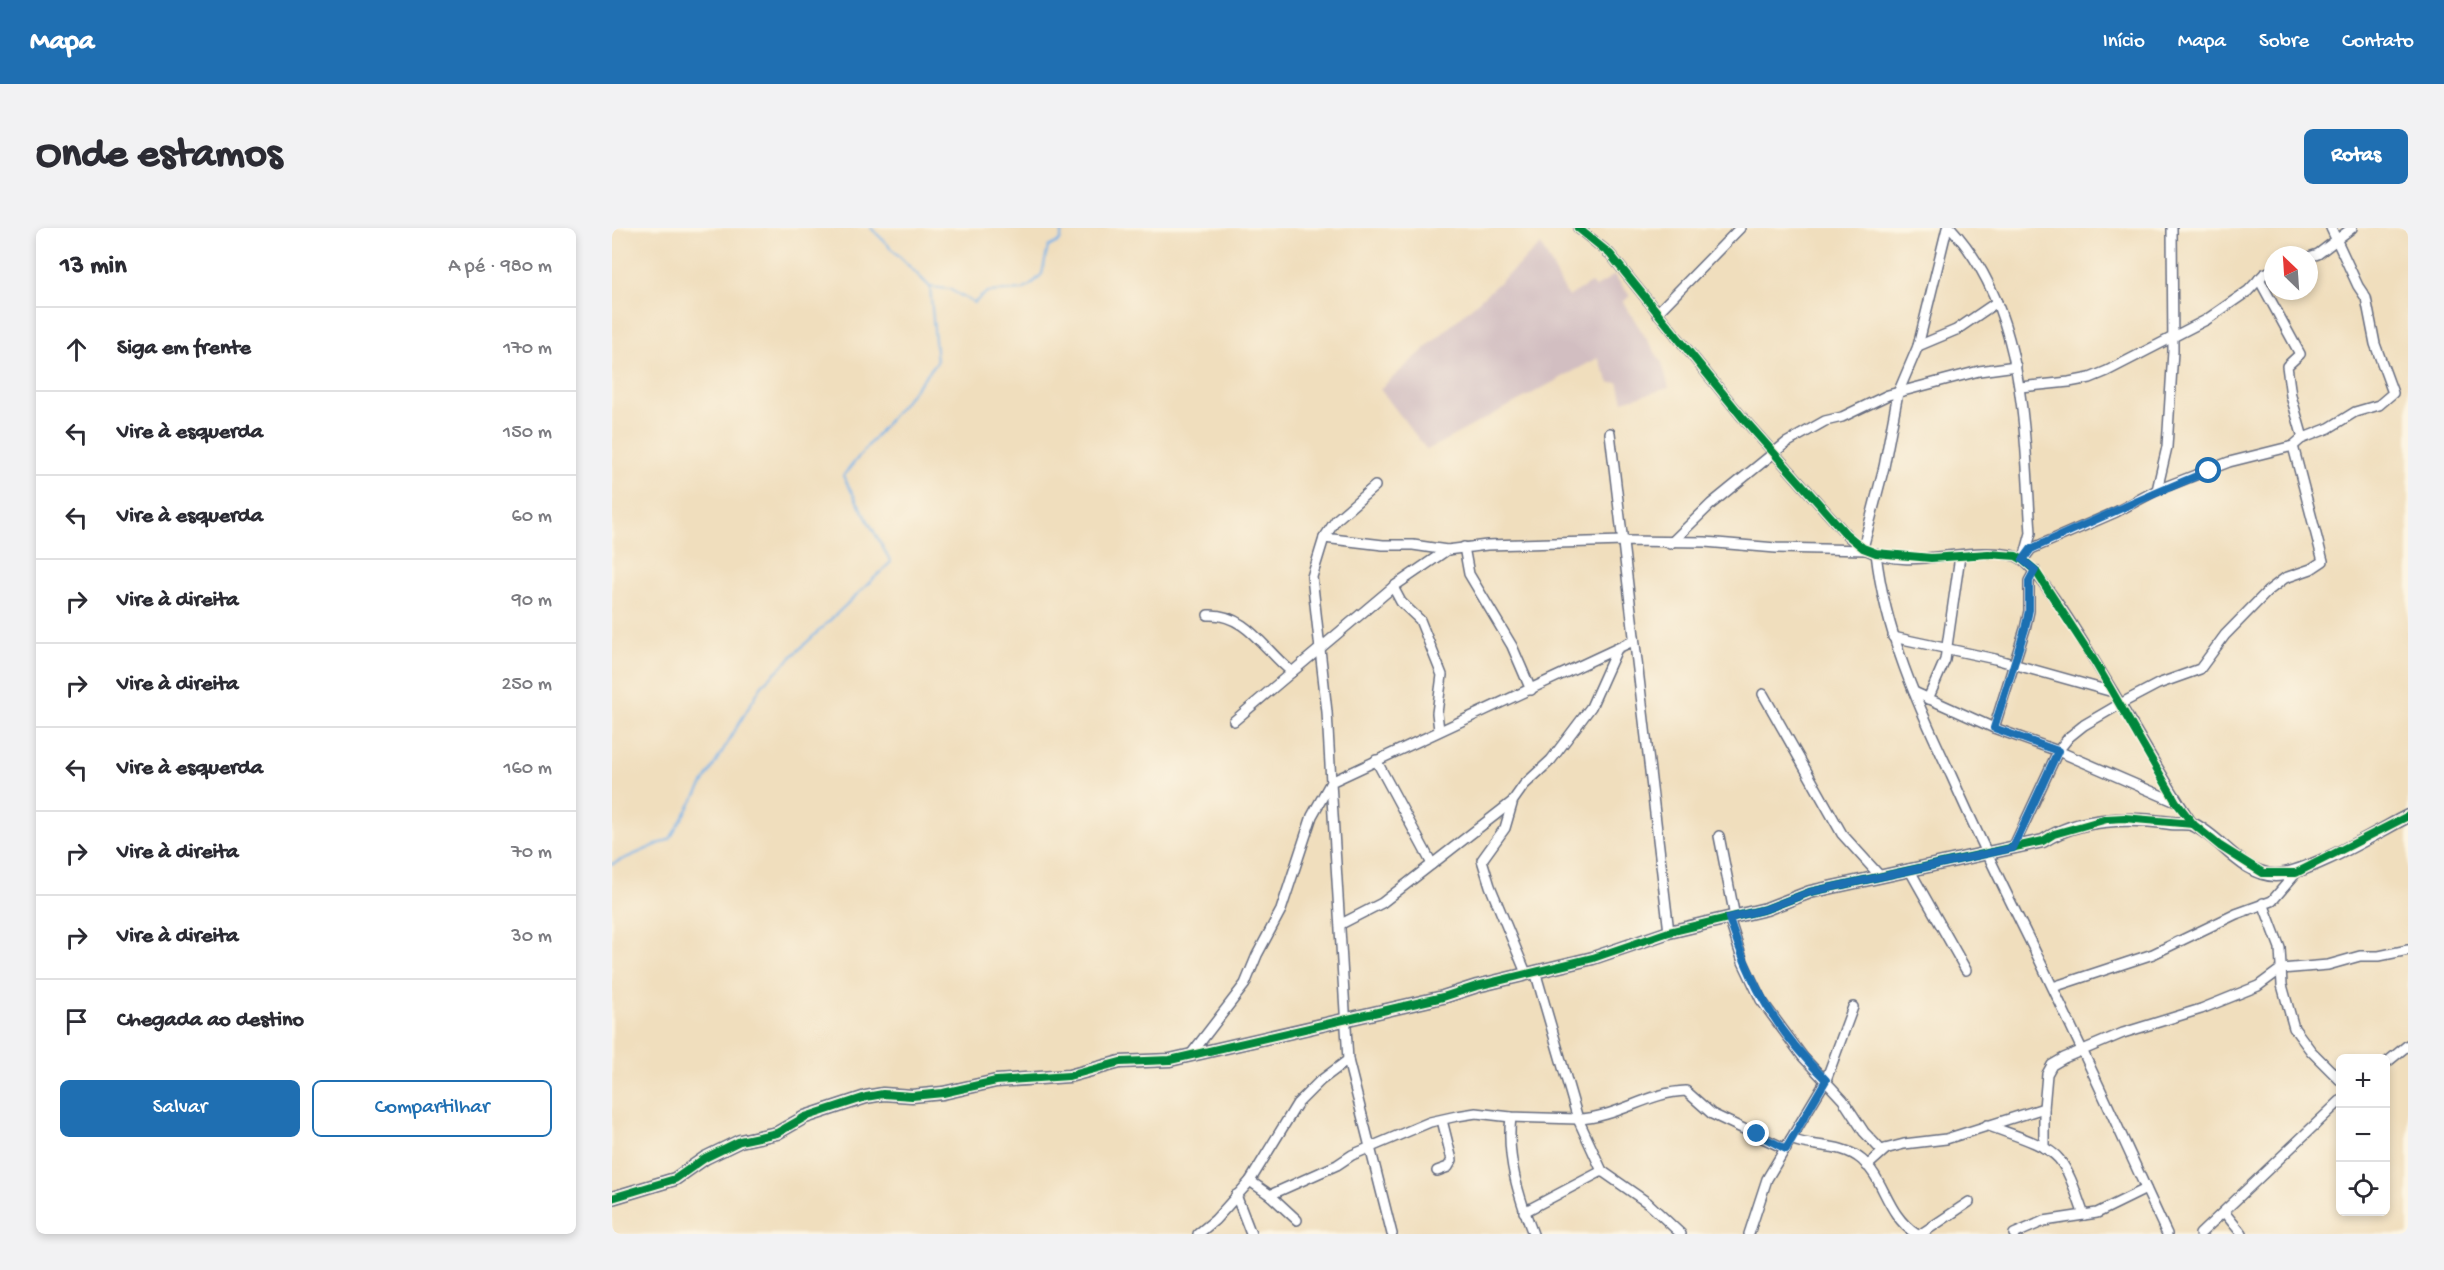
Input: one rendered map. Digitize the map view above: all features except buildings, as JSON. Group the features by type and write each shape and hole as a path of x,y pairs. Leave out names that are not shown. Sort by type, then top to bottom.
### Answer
{"street":[{"path":"1578,228 1610,254 1774,453 1845,533 1868,550"},
{"path":"1657,313 1740,228"},
{"path":"1947,228 1918,346 1898,393 1868,550 1893,637 1914,692 1986,853 2053,987 2167,1234"},
{"path":"1952,228 1977,262 1997,302 2016,366 2020,387 2031,533 2023,560"},
{"path":"2157,490 2167,447 2174,336 2172,228"},
{"path":"2023,560 2031,549 2116,512 2157,490 2245,457 2293,446 2303,438 2329,428 2355,412 2379,405 2393,393 2375,344 2366,298 2331,228"},
{"path":"2318,254 2352,228"},
{"path":"2020,387 2090,378 2214,315 2248,291 2264,276"},
{"path":"2259,279 2300,354 2287,366 2291,396 2303,438"},
{"path":"1918,346 1956,330 1997,302"},
{"path":"1670,543 1704,510 1786,443 1825,421 1842,417 1869,402 1898,393 1979,371 2016,366"},
{"path":"1610,433 1669,932"},
{"path":"2013,848 2058,751 2084,725 2158,684 2200,669 2225,634 2273,587 2323,561 2293,446"},
{"path":"1375,486 1336,520 1324,538 1312,577 1321,647 1341,924 1348,1060 1392,1234"},
{"path":"1324,538 1383,545 1413,544 1448,550 1464,547 1624,541 1705,542 1776,548 1868,550 1931,558 1988,554 2016,556 2035,570 2113,692 2176,802 2193,824 2220,846 2263,873 2296,873"},
{"path":"1464,547 1469,574 1512,646 1532,690"},
{"path":"1234,722 1393,587 1448,550"},
{"path":"1928,699 1947,648 1960,556"},
{"path":"1994,728 2029,610 2029,581 2035,570"},
{"path":"1393,587 1401,602 1420,620 1442,675 1437,713 1439,730"},
{"path":"1208,615 1221,615 1237,620 1292,672"},
{"path":"1893,637 2013,664 2113,692"},
{"path":"1192,1053 1235,1000 1249,977 1257,955 1281,910 1312,816 1331,782 1633,641"},
{"path":"1341,924 1382,903 1512,802 1524,785 1558,751 1591,707 1617,649"},
{"path":"1914,692 1994,728 2058,751 2176,802"},
{"path":"1763,694 1842,834 1880,876"},
{"path":"1376,760 1432,864"},
{"path":"1512,802 1505,828 1482,860 1490,886 1530,972 1578,1119 1602,1171 1654,1209 1681,1234"},
{"path":"2053,987 2153,954 2263,903 2272,901 2296,873 2408,816"},
{"path":"612,1198 675,1179 705,1158 740,1141 777,1133 805,1117 866,1096 943,1093 996,1081 1069,1076 1120,1062 1170,1060 1192,1053 1443,997 1530,972 1593,958 1669,932 1766,909 1810,892 2043,841 2054,834 2107,819 2124,818 2193,824"},
{"path":"1719,836 1732,917 1743,962 1761,1000 1803,1057 1844,1100 1864,1132 1881,1149 1946,1139 2044,1108"},
{"path":"1909,869 1966,970"},
{"path":"2263,903 2280,948 2286,1005 2294,1028 2311,1051 2336,1076"},
{"path":"2044,1148 2047,1074 2052,1065 2080,1049 2201,1009 2258,986 2282,969 2328,965 2360,956 2379,956 2408,950"},
{"path":"1749,1234 1767,1179 1826,1080 1853,1007"},
{"path":"2390,1059 2408,1045"},
{"path":"1198,1234 1215,1220 1250,1181 1297,1104 1320,1081 1348,1060"},
{"path":"1270,1195 1352,1155 1430,1122 1476,1113 1511,1117 1578,1119 1599,1116 1673,1091 1686,1091 1719,1118 1786,1149"},
{"path":"2200,1234 2336,1105"},
{"path":"1511,1117 1509,1133 1512,1169 1524,1212 1533,1234"},
{"path":"1437,1171 1448,1167 1452,1160 1442,1120"},
{"path":"1986,1125 2044,1148 2060,1160 2084,1215"},
{"path":"1791,1139 1803,1144 1831,1146 1855,1155 1867,1166 1898,1220 1918,1234 1969,1202"},
{"path":"1867,1166 1886,1149"},
{"path":"1524,1212 1602,1171"},
{"path":"1250,1181 1270,1195 1296,1220"},
{"path":"2014,1234 2044,1221 2097,1212 2146,1190"},
{"path":"1236,1195 1251,1234"},
{"path":"2224,1212 2242,1234"}],"shaded area":[{"path":"1541,245 1568,297 1591,283 1595,288 1614,275 1630,296 1623,302 1662,363 1669,388 1623,401 1618,382 1610,383 1598,358 1427,450 1380,389"}],"waterway":[{"path":"871,228 930,287"},
{"path":"612,864 670,839 762,685 891,562 843,476 937,362 930,287 949,289 974,303 987,292 1023,290 1042,274 1048,247 1060,241 1063,228"}],"cycle path":[{"path":"1578,228 1610,254 1742,417 1845,533 1863,548 1876,553 1931,558 1988,554 2016,556 2035,570 2095,662 2176,802 2193,824 2220,846 2263,873 2296,873 2408,816"},
{"path":"612,1198 675,1179 705,1158 740,1141 777,1133 805,1117 866,1097 883,1094 912,1096 943,1093 996,1081 1069,1076 1120,1062 1170,1060 1443,997 1477,986 1593,958 1669,932 1766,909 1810,892 2043,841 2054,834 2107,819 2124,818 2193,824"}],"route":[{"path":"1757,1134 1786,1149 1826,1080 1803,1057 1761,1000 1743,962 1729,918 1766,909 1810,892 1858,880 2013,848 2058,751 1994,728 2029,610 2029,581 2035,570 2023,560 2031,549 2116,512 2157,490 2209,471"}]}
